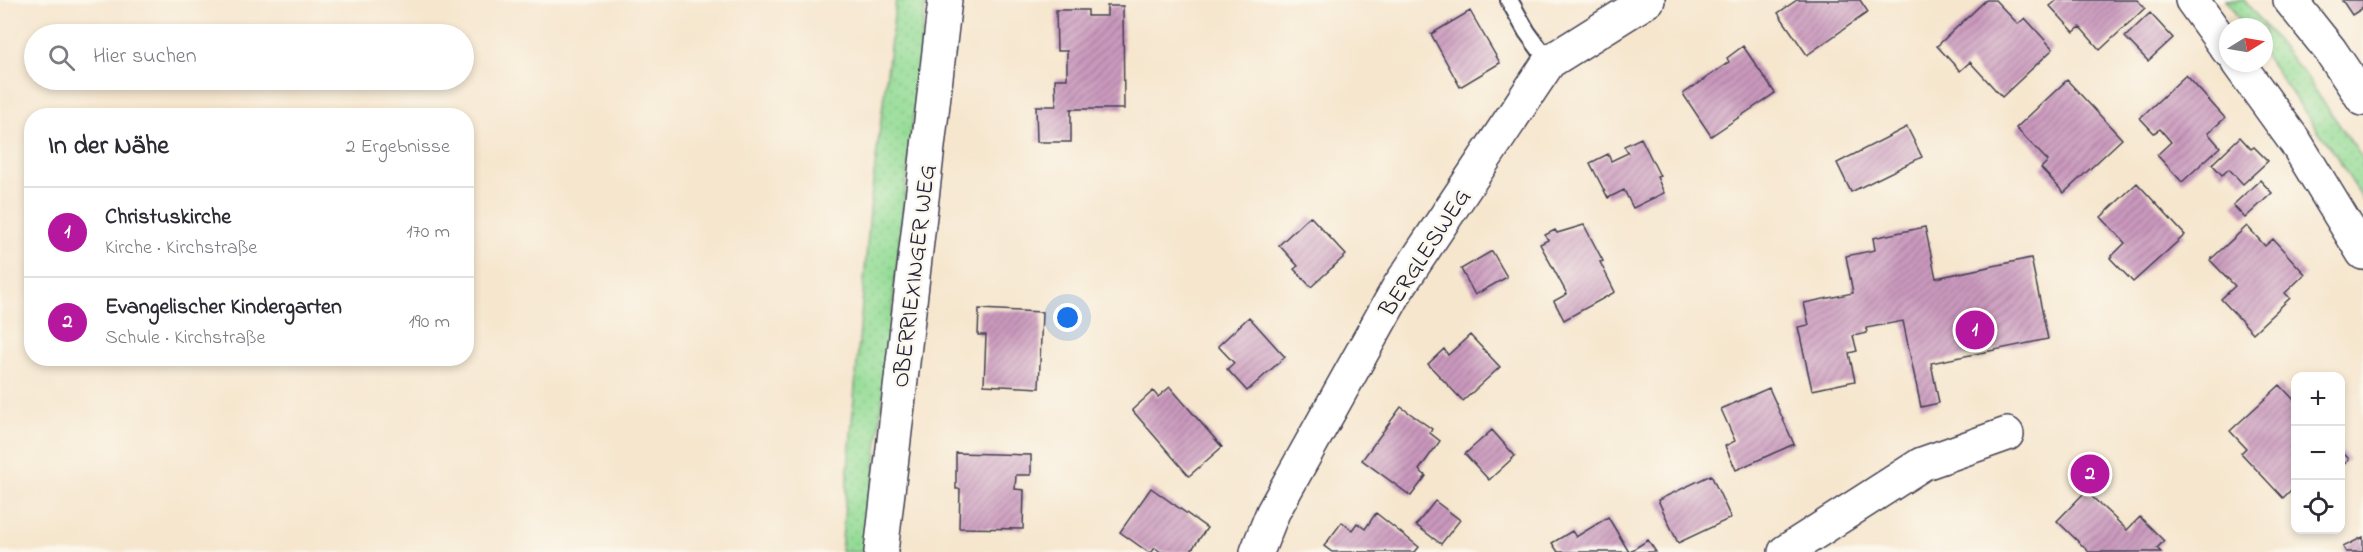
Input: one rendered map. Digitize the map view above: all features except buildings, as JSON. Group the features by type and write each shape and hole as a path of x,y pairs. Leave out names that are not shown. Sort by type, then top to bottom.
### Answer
{"street":[{"name":"OBERRIEXINGER WEG","path":"881,552 945,0"},
{"name":"BERGLESWEG","path":"1257,552 1273,512 1398,288 1549,62 1648,0"},
{"path":"2192,0 2219,38"},
{"path":"2290,0 2330,50 2363,99"},
{"path":"2245,72 2296,143 2363,253"},
{"path":"1785,552 1922,464 2007,434"}],"lane":[{"path":"1509,0 1527,32 1549,62"}],"green space":[{"path":"896,0 926,0 866,552 841,552 871,199"},
{"path":"2226,0 2244,0 2259,18 2239,18"},
{"path":"2273,36 2304,74 2363,159 2363,200 2338,159 2273,67"}],"place":[{"name":"Christuskirche","path":"1975,330"},
{"name":"Evangelischer Kindergarten","path":"2090,474"}]}
